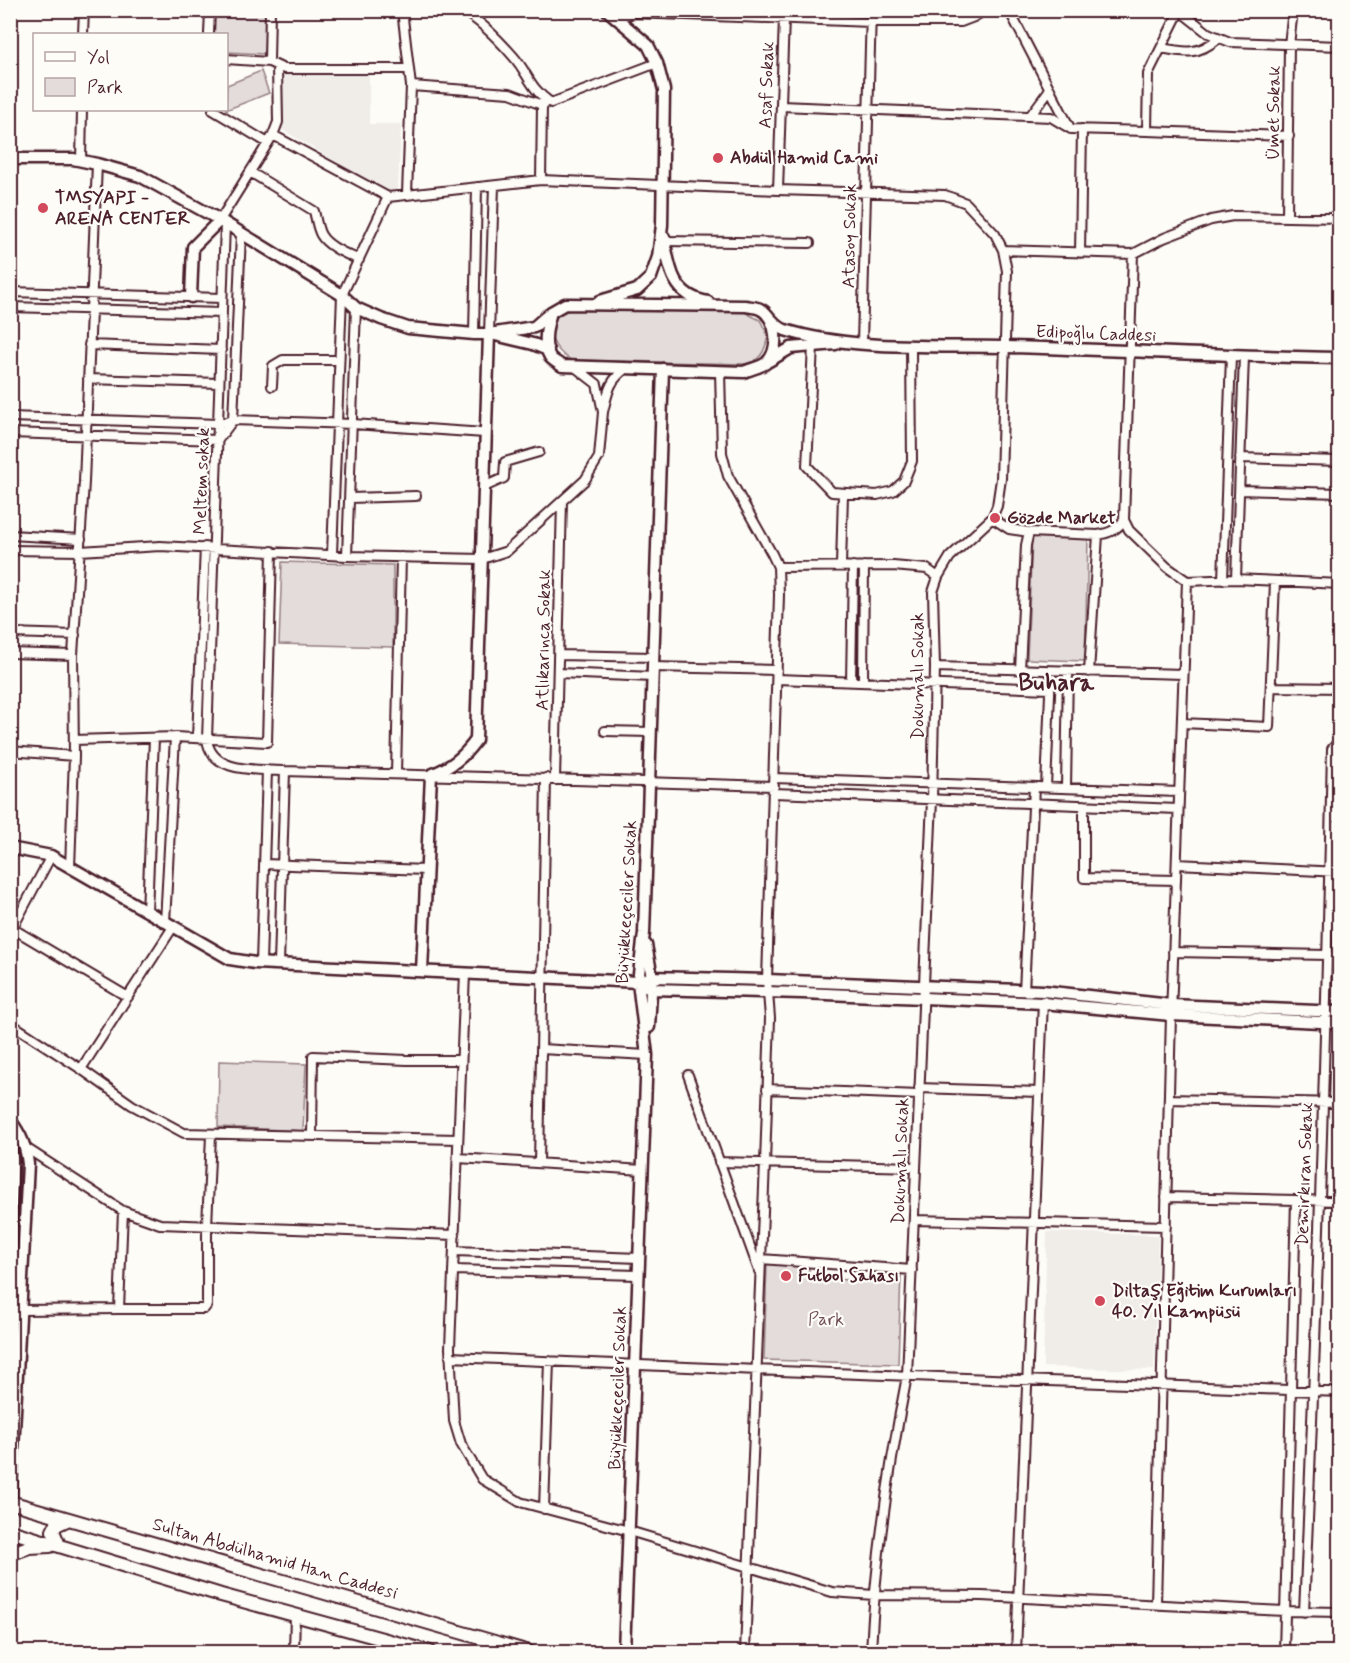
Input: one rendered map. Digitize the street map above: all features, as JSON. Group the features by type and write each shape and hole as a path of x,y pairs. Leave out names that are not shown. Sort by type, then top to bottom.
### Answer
{"main road":[{"name":"Sultan Abdülhamid Han Caddesi","path":"11,1504 529,1653"},
{"path":"60,1545 53,1536 53,1531 56,1525 69,1519"},
{"path":"10,1531 429,1653"},
{"path":"10,1554 29,1547 60,1545"}],"street":[{"path":"83,33 84,10"},
{"path":"209,33 210,10"},
{"path":"269,62 270,10"},
{"path":"402,10 411,86 407,195"},
{"path":"461,10 472,16 514,57 537,93 551,103"},
{"path":"591,304 636,291 651,277 658,257 662,225 664,90 657,63 648,45 616,14 607,10"},
{"name":"Atasoy Sokak","path":"857,343 866,193 871,10"},
{"path":"616,14 730,13 870,22 961,22 985,10"},
{"path":"1009,10 1071,129"},
{"name":"Ümet Sokak","path":"1287,216 1289,45 1293,10"},
{"path":"1147,131 1148,74 1180,11 1209,33 1230,42 1340,46"},
{"name":"Asaf Sokak","path":"778,190 784,18"},
{"path":"1161,48 1182,52 1196,51 1208,47 1219,38"},
{"path":"228,59 269,62 284,69 409,69"},
{"path":"411,86 510,93 542,105 657,63"},
{"path":"191,297 193,247 223,222 273,135 278,122 278,67"},
{"path":"1030,116 1050,89"},
{"path":"541,180 542,105"},
{"path":"781,106 1051,117 1071,129 1289,136"},
{"path":"81,161 82,111"},
{"path":"215,111 268,142"},
{"path":"1080,253 1082,129"},
{"path":"273,135 388,197 541,180 945,195 966,203 995,234 1003,250 1007,271 1002,479 997,506 992,518 1009,529 1098,535 1109,533 1120,526 1124,520"},
{"path":"10,159 81,161 140,176 223,222 342,295 357,308 408,328 489,334 534,327 551,312 565,304 733,306"},
{"path":"70,868 74,756 74,655 97,164"},
{"path":"250,172 314,211 320,234 335,248 359,260"},
{"path":"431,775 450,768 466,755 476,740 495,186"},
{"path":"474,334 477,187"},
{"path":"332,554 342,295 388,197"},
{"path":"1003,250 1133,254 1164,238 1211,220 1233,216 1340,218"},
{"name":"Meltem sokak","path":"207,739 219,424 223,222"},
{"path":"662,225 672,277 686,294 702,301 759,309 782,330 857,343"},
{"name":"Meltem sokak","path":"233,420 241,234"},
{"path":"664,240 810,243"},
{"path":"1133,254 1124,520 1129,530 1159,560 1187,581 1236,579 1340,584"},
{"path":"10,292 222,298"},
{"path":"10,306 222,313"},
{"path":"347,556 357,308"},
{"path":"551,312 546,342 550,357 562,366 744,372 766,363 791,348 857,343"},
{"path":"766,363 774,350 775,338 774,326 768,316"},
{"path":"489,334 533,344 548,350"},
{"name":"Edipoğlu Caddesi","path":"857,343 1231,356 1340,357"},
{"path":"89,345 221,350"},
{"path":"813,346 807,466 832,492 878,495 893,491 904,481 912,461 911,346"},
{"path":"1223,580 1231,356"},
{"path":"1236,579 1244,356"},
{"path":"272,386 273,366 283,360 339,360"},
{"path":"573,366 597,384 603,412"},
{"path":"10,550 80,551 160,546 347,556 482,559 507,551 585,480 599,457 603,412 609,388 615,376 627,368"},
{"name":"Büyükkeçeciler Sokak","path":"624,1653 647,1055 638,982 644,933 663,369"},
{"path":"720,371 722,453 728,476 778,567 777,675 767,980 770,1018 745,1653"},
{"path":"88,379 219,383"},
{"path":"10,417 219,424 233,420 353,424 485,433"},
{"path":"10,433 218,440 233,420"},
{"path":"484,487 504,478 505,462 539,452"},
{"path":"1240,458 1340,461"},
{"path":"1240,490 1340,493"},
{"path":"841,566 843,494"},
{"path":"350,498 416,496"},
{"name":"Atlıkarınca Sokak","path":"539,1163 543,977 551,779 559,655 562,501"},
{"name":"Dokumalı Sokak","path":"871,1653 873,1595 895,1436 907,1376 932,800 935,667 933,592 938,577 950,558 992,518"},
{"path":"1020,670 1026,545 1029,532"},
{"path":"10,535 81,539"},
{"path":"1089,672 1098,535"},
{"name":"Meltem sokak","path":"197,738 205,547"},
{"path":"74,740 175,737 267,742 272,551"},
{"path":"396,774 401,556"},
{"path":"851,681 853,566"},
{"path":"778,567 864,566 927,569 938,577"},
{"path":"863,682 864,566"},
{"path":"1156,1604 1171,1010 1187,581"},
{"path":"1182,723 1269,727 1275,582"},
{"path":"10,633 75,635"},
{"path":"10,653 74,655"},
{"path":"559,655 653,667 863,682 1050,689"},
{"path":"558,673 653,667"},
{"path":"935,667 1184,674"},
{"path":"1046,787 1051,671"},
{"path":"1066,788 1068,671"},
{"path":"1271,687 1340,688"},
{"path":"605,731 651,732"},
{"path":"81,1069 128,997 169,925 175,737"},
{"path":"147,912 154,738"},
{"path":"207,739 208,751 227,765 267,770 774,786 932,800 1179,809"},
{"name":"Demirkıran Sokak","path":"1304,1612 1327,1017 1332,749 1340,740"},
{"path":"10,751 74,756"},
{"path":"261,963 267,770"},
{"path":"279,964 285,771"},
{"path":"422,971 431,775"},
{"path":"774,786 932,783 1179,792"},
{"path":"1023,991 1034,787"},
{"path":"1084,805 1084,878 1176,880"},
{"path":"10,848 51,856 230,959 261,963 638,982 652,977 767,980 1043,1003 1327,1017 1340,1023"},
{"path":"51,856 11,929 128,997"},
{"path":"264,864 426,870"},
{"path":"1177,864 1340,872"},
{"path":"541,1049 647,1055 652,977 644,933"},
{"path":"1173,952 1328,955"},
{"path":"465,974 450,1357 454,1421 461,1444 482,1479 520,1502 629,1531 832,1592 873,1595 982,1596 1340,1612"},
{"path":"638,982 651,989 768,992 1043,992 1171,1010"},
{"path":"1016,1653 1043,992"},
{"path":"1327,1017 1340,1012"},
{"path":"10,1023 132,1105 184,1133 458,1139"},
{"path":"312,1136 314,1056 461,1060"},
{"path":"688,1075 760,1276"},
{"path":"767,1089 1039,1092"},
{"path":"1169,1099 1340,1103"},
{"path":"10,1120 21,1134 26,1148 28,1179 11,1504"},
{"path":"21,1310 204,1309 207,1305 207,1226 211,1135"},
{"path":"10,1144 13,1160 10,1224"},
{"path":"26,1148 123,1211 160,1224 455,1235"},
{"path":"458,1158 643,1170"},
{"path":"719,1162 916,1167"},
{"path":"1166,1197 1340,1201"},
{"path":"1284,1653 1296,1200"},
{"path":"119,1309 123,1211"},
{"path":"914,1220 1166,1226"},
{"path":"454,1251 639,1257"},
{"path":"761,1259 912,1270"},
{"path":"453,1270 639,1275"},
{"path":"450,1357 1340,1392"},
{"path":"544,1509 549,1361"},
{"path":"294,1653 295,1615"}],"shaded area":[{"path":"284,73 369,75 369,124 401,124 398,188 391,192 381,188 281,129"},
{"name":"Diltaş Eğitim Kurumları 40. Yıl Kampüsü","path":"1047,1232 1158,1235 1154,1370 1043,1367"}],"green space":[{"path":"214,11 266,11 264,54 228,52 228,33 213,33"},
{"path":"261,71 269,93 228,109 228,85"},
{"path":"576,308 744,312 760,320 768,336 762,353 749,364 571,360 559,351 551,332 552,325 562,313"},
{"path":"1032,537 1088,538 1085,661 1027,659"},
{"path":"282,562 393,565 393,647 279,644"},
{"path":"219,1061 306,1064 303,1131 218,1127"},
{"name":"Park","path":"767,1263 809,1265 809,1278 893,1282 901,1274 898,1364 764,1360"}],"place":[{"name":"Abdül Hamid Cami","path":"718,158"},
{"name":"TMSYAPI - ARENA CENTER","path":"43,208"},
{"name":"Gözde Market","path":"995,518"},
{"name":"Futbol Sahası","path":"786,1276"},
{"name":"Diltaş Eğitim Kurumları 40. Yıl Kampüsü","path":"1100,1301"}],"district":[{"name":"Buhara","path":"1056,683"}]}
